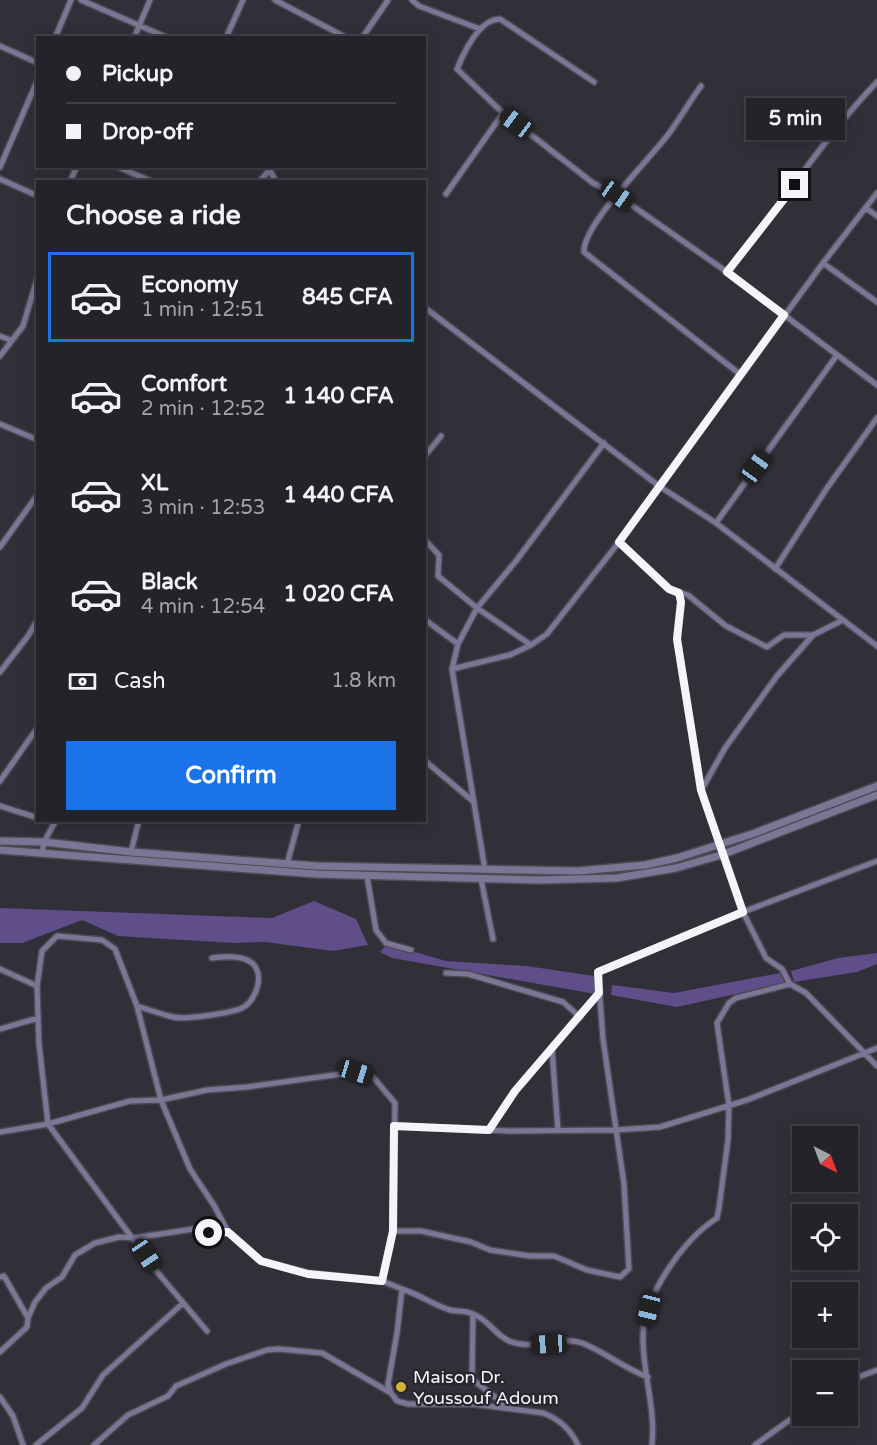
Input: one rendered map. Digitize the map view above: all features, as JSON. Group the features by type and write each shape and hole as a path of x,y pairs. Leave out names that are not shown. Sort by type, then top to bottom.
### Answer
{"street":[{"path":"56,36 71,0"},
{"path":"81,0 164,36"},
{"path":"135,36 150,0"},
{"path":"227,36 243,0"},
{"path":"275,0 343,36"},
{"path":"363,36 388,0"},
{"path":"412,0 419,6 480,29"},
{"path":"594,82 500,19 490,20 480,29 457,69 503,113 593,183 617,195 727,272 877,385"},
{"path":"0,46 36,62"},
{"path":"727,272 758,235 846,114 877,82"},
{"path":"0,167 36,84"},
{"path":"700,86 669,134 617,195 586,240 584,252 741,375"},
{"path":"446,194 503,113"},
{"path":"122,168 148,180"},
{"path":"0,179 36,195"},
{"path":"452,669 510,655 547,634 619,542 823,262 877,193"},
{"path":"866,208 877,216"},
{"path":"823,262 877,302"},
{"path":"0,356 22,326 36,283"},
{"path":"426,309 659,486 716,523 877,646"},
{"path":"0,336 10,340"},
{"path":"716,523 837,355"},
{"path":"775,569 827,488 877,418"},
{"path":"0,424 36,439"},
{"path":"426,455 441,436"},
{"path":"485,870 452,669 458,645 477,608 516,561 604,443"},
{"path":"0,547 36,497"},
{"path":"426,541 439,555 438,576 477,608 531,645"},
{"path":"619,542 669,589 688,595 726,626 767,647 784,635 813,635"},
{"path":"679,593 681,602 677,639 701,790 743,912 764,955 782,969 790,984 806,993 877,1066"},
{"path":"701,790 742,723 757,706 777,676 813,635 843,620"},
{"path":"426,621 458,645"},
{"path":"0,672 36,622"},
{"path":"0,781 36,730"},
{"path":"426,762 474,802"},
{"path":"0,841 44,842 131,852 287,864 485,870 616,869 677,858 755,833 877,786"},
{"path":"0,850 208,867 367,876 481,879 617,878 676,868 722,855 877,795"},
{"path":"0,806 36,817"},
{"path":"42,852 44,842 56,822"},
{"path":"131,852 138,822"},
{"path":"287,864 298,822"},
{"path":"393,1231 421,1231 464,1240 490,1250 530,1256 554,1256 587,1270 620,1277 629,1269 624,1184 598,972 743,912 877,861"},
{"path":"367,876 376,930 386,943 411,950"},
{"path":"481,879 493,939"},
{"path":"207,1331 182,1304 48,1124 37,986 42,951 57,936 102,940 115,949 137,1006 161,1100 190,1169 228,1232 261,1261 308,1274 382,1281 420,1294 450,1310 464,1310 485,1318 493,1330 507,1340 525,1345 568,1341 581,1343 648,1377"},
{"path":"137,1006 180,1018 242,1008 256,993 259,976 257,970 247,960 227,956 212,958"},
{"path":"0,969 37,986"},
{"path":"446,973 468,974 563,1002 580,1017"},
{"path":"652,1445 654,1426 643,1335 649,1309 666,1271 708,1224 717,1218 728,1140 729,1106 717,1023 729,1003 736,998 790,984"},
{"path":"489,1130 515,1091 599,993"},
{"path":"0,1029 38,1018"},
{"path":"394,1126 558,1131 616,1130 660,1126 729,1106 877,1048"},
{"path":"552,1049 558,1131"},
{"path":"0,1132 48,1124 130,1101 161,1100 207,1090 247,1087 356,1072 373,1077 394,1102 393,1231 382,1281"},
{"path":"0,1352 27,1327 29,1310 46,1288 62,1277 75,1255 95,1243 119,1237 135,1238 193,1229 209,1233 228,1232"},
{"path":"0,1276 4,1276 28,1318"},
{"path":"402,1288 388,1384 397,1401 408,1404 455,1403 532,1410 554,1418 569,1430 578,1445"},
{"path":"36,1445 82,1408 103,1375 182,1304"},
{"path":"473,1314 472,1379 490,1395 510,1407"},
{"path":"94,1445 128,1415 168,1396 176,1386 226,1364 267,1350 322,1353 391,1393"},
{"path":"858,1377 877,1370"},
{"path":"0,1397 13,1416 23,1445"},
{"path":"755,1445 792,1418"}],"shaded area":[{"path":"314,901 356,919 368,945 333,951 265,942 233,943 118,936 82,920 22,943 0,943 0,908 272,918"},
{"path":"387,944 446,961 527,966 594,976 595,994 392,958 380,952"},
{"path":"877,953 877,964 857,972 794,982 791,971 838,958"},
{"path":"780,973 786,983 677,1007 611,995 612,985 674,993"}],"place":[{"name":"Maison Dr. Youssouf Adoum","path":"401,1387"}],"route":[{"path":"209,1233 228,1232 261,1261 308,1274 382,1281 393,1231 394,1126 489,1130 515,1091 599,993 598,972 743,912 701,790 677,639 681,602 679,593 669,589 619,542 784,315 727,272 795,185"}]}
